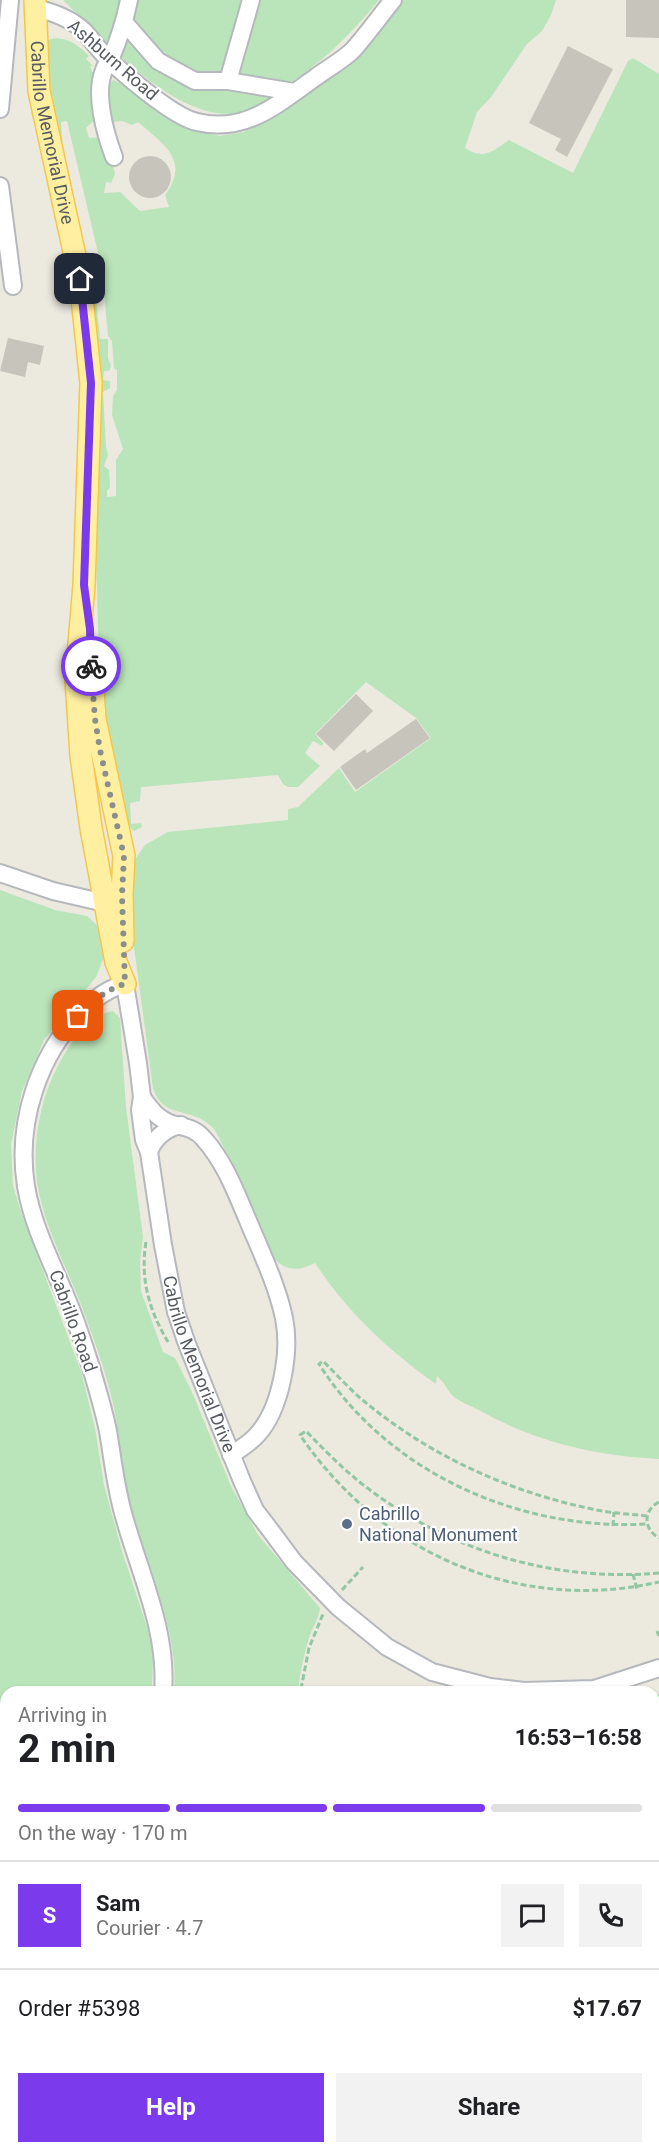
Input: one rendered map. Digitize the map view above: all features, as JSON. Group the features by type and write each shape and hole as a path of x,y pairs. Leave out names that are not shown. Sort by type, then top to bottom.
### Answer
{"main road":[{"name":"Cabrillo Memorial Drive","path":"35,4 39,90 80,279 91,383 84,585 77,660 78,720 85,788 105,903 116,962 125,984"},
{"name":"Cabrillo Memorial Drive","path":"84,585 90,629 95,719 124,856 122,895 125,984"}],"street":[{"path":"0,109 10,0"},
{"path":"114,157 105,132 100,90 104,70 110,61 124,22 129,0"},
{"path":"228,81 250,0"},
{"name":"Ashburn Road","path":"35,4 59,14 84,31 110,61 157,99 195,122 216,124 239,123 263,114 352,51 393,0"},
{"path":"124,22 158,61 195,81 228,81 294,92"},
{"path":"0,186 13,286"},
{"path":"0,262 8,245"},
{"path":"0,873 53,891 105,903"},
{"name":"Cabrillo Memorial Drive","path":"125,984 142,1097 140,1110 144,1140 149,1152 176,1312 231,1455 258,1435 272,1409 283,1374 285,1321 272,1278 224,1171 203,1137 194,1130 170,1123 158,1116 142,1097"},
{"name":"Cabrillo Road","path":"125,984 112,988 92,1002 69,1027 51,1052 32,1101 25,1133 24,1165 26,1185 35,1220 75,1322 99,1395 121,1506 159,1634 163,1657 163,1686"},
{"path":"149,1152 157,1138 170,1128 181,1125"},
{"path":"231,1455 255,1510 294,1562 338,1607 387,1647 432,1672 486,1686"},
{"path":"603,1686 659,1668"}],"path":[{"path":"647,1516 585,1508 524,1491 452,1460 386,1418 323,1361 319,1364 350,1404 393,1446 431,1472 481,1497 517,1510 569,1521 613,1526 647,1524"},
{"path":"659,1572 606,1575 529,1565 482,1551 417,1521 373,1492 335,1461 306,1431 300,1435 337,1482 373,1516 410,1542 474,1572 543,1589 585,1591 636,1588 659,1582"},
{"path":"659,1502 651,1507 647,1516 650,1531 659,1538"},
{"path":"613,1526 614,1512"},
{"path":"338,1595 363,1567"},
{"path":"633,1574 636,1588"},
{"path":"302,1686 309,1648 325,1608"},
{"path":"657,1631 659,1636"}],"green space":[{"path":"63,0 379,0 358,24 315,65 274,95 247,111 222,114 197,108 171,95 146,78 122,58"},
{"path":"399,0 556,0 542,31 527,44 491,97 477,112 465,148 478,154 493,151 509,140 573,173 628,61 633,58 659,74 659,1459 589,1451 522,1431 460,1401 451,1394 437,1376 436,1384 418,1371 370,1330 341,1298 315,1263 297,1269 281,1265 272,1256 250,1200 215,1130 203,1120 163,1105 153,1088 131,925 130,879 136,858 145,845 168,832 288,820 288,809 298,807 339,768 355,792 431,738 416,718 366,682 315,734 323,743 322,746 313,741 305,753 320,766 298,787 288,787 283,784 278,775 141,787 140,801 130,803 131,824 141,823 142,827 134,831 128,826 100,691 96,558 99,381 91,296 96,299 100,339 108,339 108,358 111,366 109,371 104,371 103,380 110,381 110,388 103,392 108,455 104,466 109,470 110,487 107,497 116,496 116,460 123,449 112,415 113,396 117,390 117,370 114,368 112,341 108,336 102,270 67,121 61,122 63,152 48,98 44,42 56,38 62,39 80,47 89,56 86,59 93,66 90,66 92,72 97,72 98,122 92,122 86,128 89,138 102,137 106,160 112,161 115,174 111,183 106,182 104,193 120,192 140,211 169,207 165,195 175,172 174,162 164,146 138,122 132,125 122,121 107,123 108,87 113,80 124,85 157,112 188,128 220,136 244,132 298,100"},
{"path":"0,890 55,910 87,916 99,927 104,957 96,977 44,1040 22,1091 11,1144 13,1186 81,1371 95,1428 104,1485 122,1551 149,1633 153,1658 152,1686 0,1686"},
{"path":"113,1011 120,1018 126,1107 143,1237 140,1262 141,1291 163,1352 175,1358 192,1392 231,1486 258,1535 320,1608 306,1649 299,1686 174,1686 172,1645 167,1621 127,1492 109,1389 80,1301 45,1217 36,1172 36,1142 47,1091 68,1048 89,1024 101,1015"}],"building":[{"path":"626,0 659,0 659,38 626,37"},
{"path":"568,46 613,69 567,157 555,150 561,139 529,123"},
{"path":"150,156 158,157 165,162 170,169 170,185 165,192 158,197 150,198 142,197 135,192 130,185 129,177 130,169 135,162 142,157"},
{"path":"8,338 44,346 40,365 28,362 25,377 0,371"},
{"path":"356,694 373,711 334,751 316,734"},
{"path":"416,719 430,738 356,790 340,767 365,749 367,753"}],"way so far":[{"path":"78,1016 102,993 125,984 122,895 124,856 100,750 91,666"}],"place":[{"name":"Cabrillo National Monument","path":"347,1524"}],"route":[{"path":"80,279 91,383 84,585 90,629 91,666"}]}
